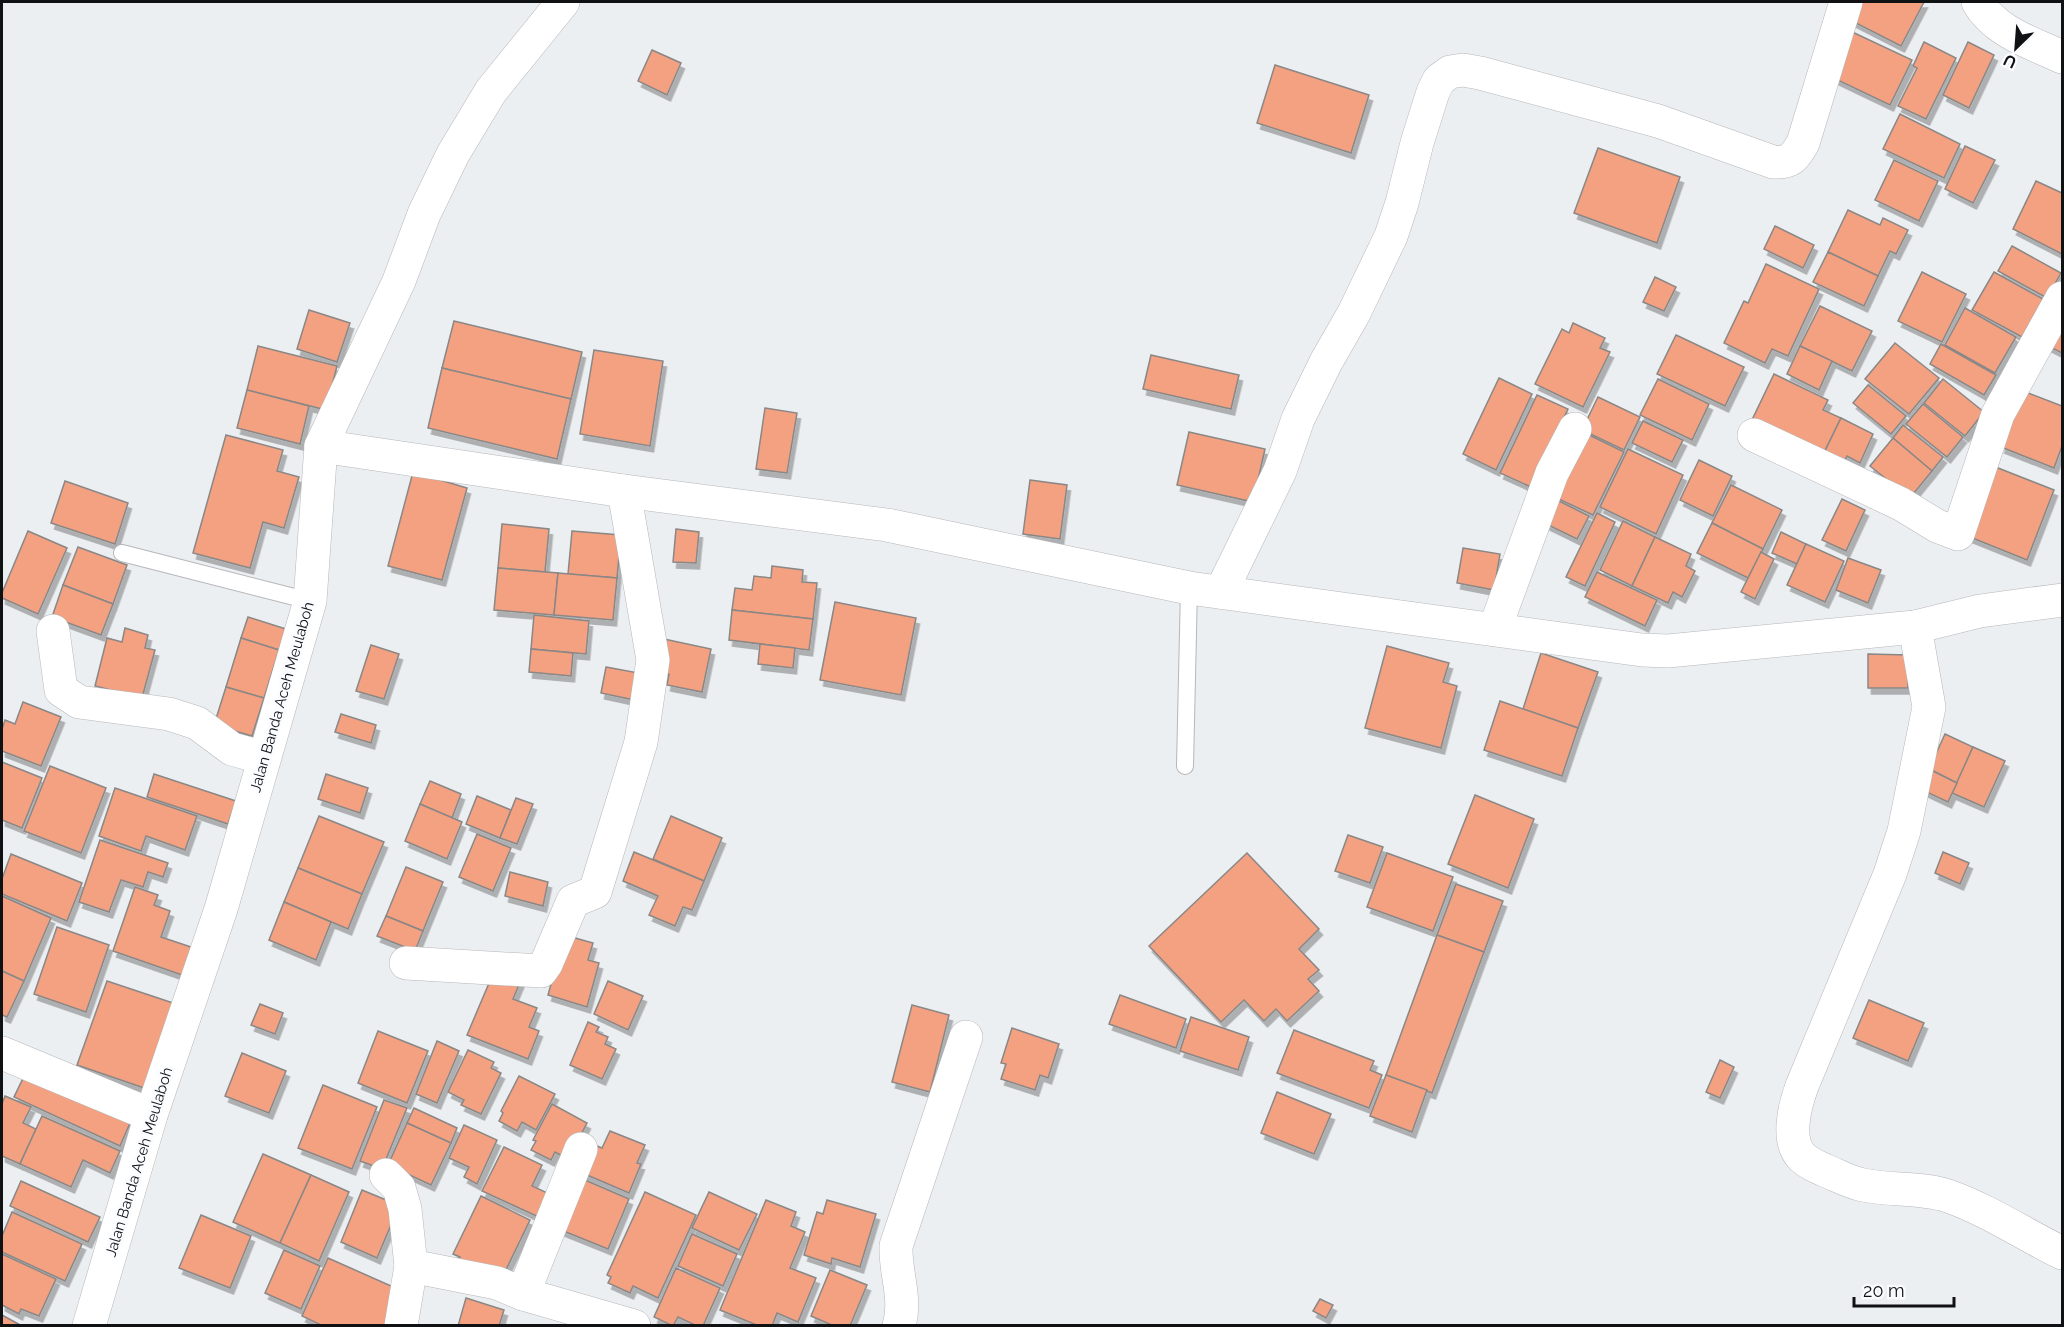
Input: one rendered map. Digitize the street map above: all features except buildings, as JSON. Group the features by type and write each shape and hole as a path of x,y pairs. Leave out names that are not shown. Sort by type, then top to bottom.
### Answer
{"main road":[{"name":"Jalan Banda Aceh Meulaboh","path":"89,1326 152,1115 221,909 310,601 321,446 399,281 424,214 453,154 491,91 563,2"},
{"path":"1221,592 1280,471 1298,419 1326,362 1354,313 1391,236 1420,133 1433,92 1440,80 1450,72 1463,70 1480,73 1658,121 1773,162 1786,162 1795,156 1803,143 1846,2"},
{"path":"1978,2 1991,20 2004,30 2062,57"},
{"path":"1754,435 1901,504 1937,526 1958,534 1998,414 2062,298"},
{"path":"1495,628 1552,473 1575,429"},
{"path":"321,446 624,491 887,525 1189,588 1495,628 1642,650 1668,651 1915,627 1980,611 2062,600"},
{"path":"406,963 541,971 573,901 595,892 640,742 653,660 624,491"},
{"path":"1915,627 1929,707 1904,831 1890,874 1795,1106 1793,1125 1796,1146 1800,1155 1807,1161 1847,1180 1864,1185 1927,1191 1947,1196 2062,1253"},
{"path":"53,631 61,690 79,702 169,714 197,723 232,749 264,758"},
{"path":"899,1326 903,1312 903,1300 896,1246 966,1037"},
{"path":"2,1053 152,1115"},
{"path":"523,1294 581,1149"},
{"path":"386,1175 399,1188 405,1209 411,1266 401,1326"},
{"path":"411,1266 497,1283 523,1294 634,1326"}],"lane":[{"path":"122,553 310,601"},
{"path":"1185,766 1189,588"}]}
